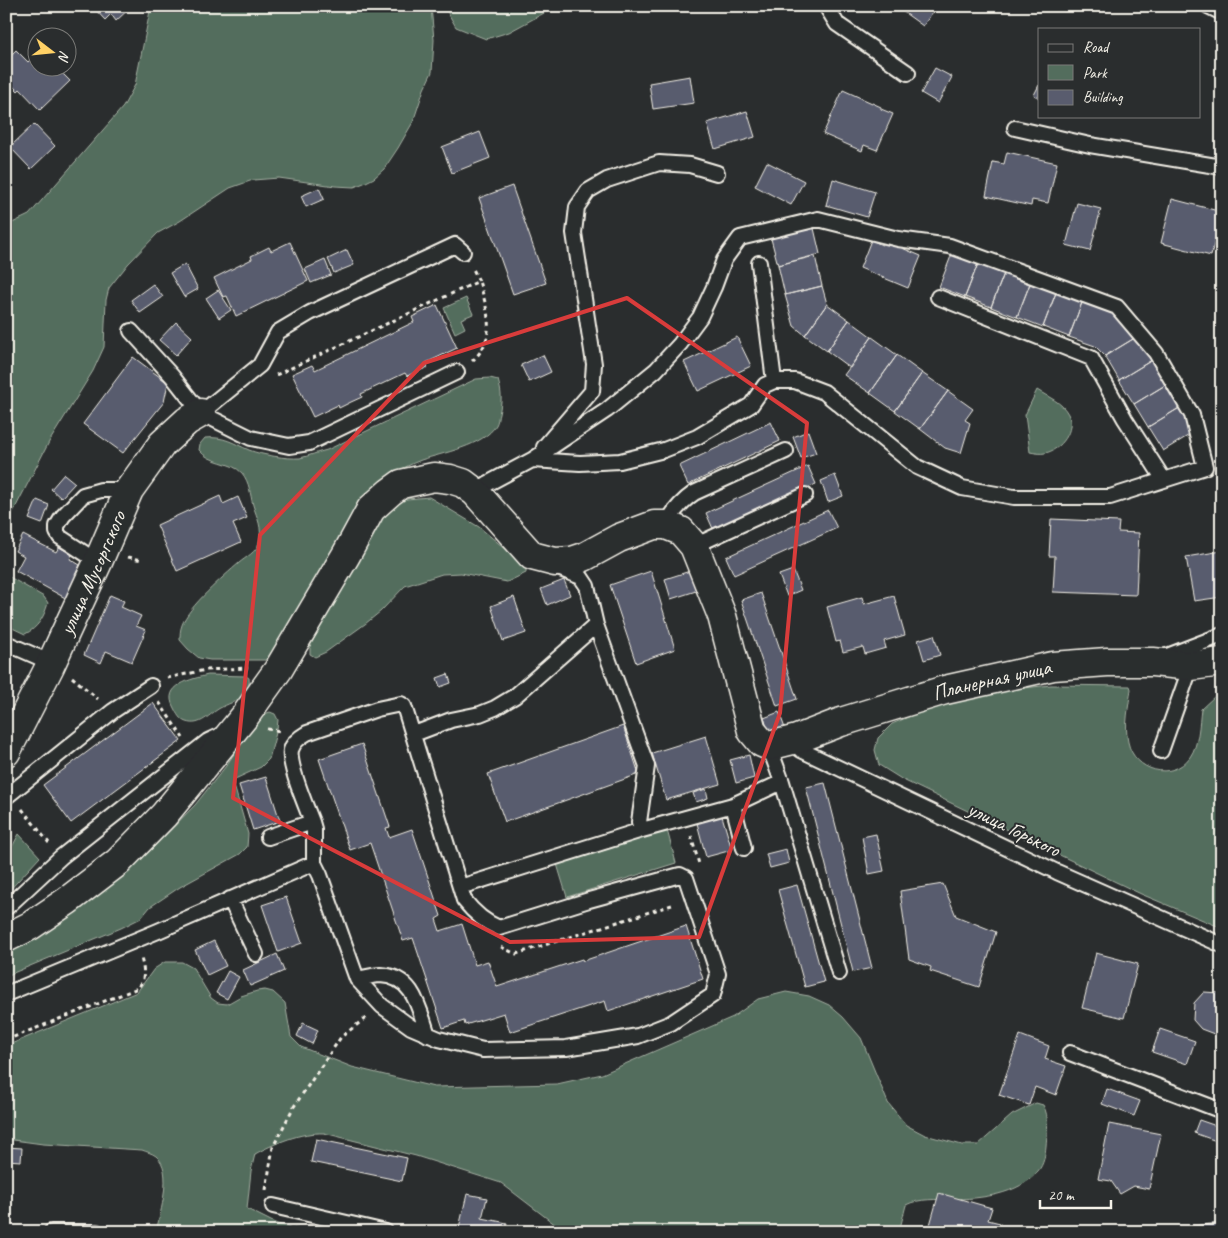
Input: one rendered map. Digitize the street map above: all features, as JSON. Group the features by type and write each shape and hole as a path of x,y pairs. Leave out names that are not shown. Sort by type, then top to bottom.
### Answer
{"street":[{"name":"улица Мусоргского","path":"6,752 52,664 128,490 162,444 187,420 202,413"},
{"path":"6,938 30,926 118,862 164,815 245,716 278,670 372,509 401,484 434,477 463,483 475,492 532,556 555,562 572,561 584,557 619,538 654,525 666,525 681,531 694,546 722,616 752,731 762,742 769,746"},
{"name":"Планерная улица","path":"769,746 796,739 841,722 944,690 1053,666 1108,662 1152,662 1192,666 1222,662"}],"lane":[{"path":"826,6 837,24 908,73"},
{"path":"1208,6 1222,13"},
{"path":"1015,128 1090,145 1222,167"},
{"path":"532,460 592,391 594,364 574,232 577,207 588,191 607,180 659,162 690,165 717,173"},
{"path":"475,492 532,460 607,410 641,383 674,351 700,317 714,288 724,260 740,238 818,219 898,239 950,246 1118,307 1156,353 1192,415 1205,467 1110,497 1014,497 962,488 917,467 824,392 796,381 774,381 765,385 752,405 697,437 664,450 620,461 580,463 532,460"},
{"path":"202,413 260,365 278,332 310,314 454,245 463,252"},
{"path":"759,263 774,381"},
{"path":"938,297 1091,358 1125,419 1164,480"},
{"path":"130,331 172,376 202,413 251,438 289,446 309,443 457,372"},
{"path":"666,525 673,511 694,493 786,451"},
{"path":"98,562 60,537 57,532 57,526 62,516 83,495 101,490 128,490"},
{"path":"694,546 805,495"},
{"path":"532,556 581,577 587,586 596,625 647,766 639,822 642,830"},
{"path":"414,734 451,720 480,714 495,708 515,696 596,625"},
{"path":"1152,662 1222,635"},
{"path":"6,643 52,664"},
{"path":"1161,751 1192,666"},
{"path":"8,795 113,711 151,686"},
{"path":"397,704 404,706 464,900 474,913 487,924 499,928 589,900 680,875 686,878 718,974 713,995 671,1023 638,1036 566,1048 483,1050 439,1039 411,1027 382,1006 357,979 314,862 314,829 312,822 291,763 291,750 294,743 300,737 397,704"},
{"path":"6,908 61,857 208,741 234,729"},
{"name":"улица Горького","path":"796,739 801,750 1056,872 1222,945"},
{"path":"769,746 782,782 839,973"},
{"path":"460,887 642,830 733,805 782,782"},
{"path":"733,805 744,848"},
{"path":"268,837 312,822"},
{"path":"6,994 314,862"},
{"path":"230,899 256,954"},
{"path":"357,979 379,975 402,981 408,986 414,997 428,1034"},
{"path":"1070,1053 1222,1111"},
{"path":"272,1206 386,1232"},
{"path":"51,1232 97,1232"}],"path":[{"path":"457,372 477,356 484,345 489,328 488,315 479,281 467,255 463,252"},
{"path":"274,377 479,281"},
{"path":"52,664 113,711"},
{"path":"193,753 154,696 151,686 153,680 206,670 251,668 278,670"},
{"path":"8,795 42,833"},
{"path":"686,819 699,865 698,881 693,898"},
{"path":"6,1040 138,988 143,981 144,972 141,955"},
{"path":"272,1206 266,1193 273,1147 293,1108 341,1037 382,1006"}],"highlighted area":[{"path":"627,298 807,423 780,713 699,937 510,942 233,798 260,535 424,363"}],"green space":[{"path":"151,6 431,6 434,40 432,72 413,122 384,169 374,178 354,187 279,178 253,180 230,188 158,233 128,264 109,288 106,300 104,347 93,371 49,442 6,526 6,226 29,215 123,107 135,85"},
{"path":"444,6 557,6 509,32 486,39 456,27"},
{"path":"466,298 473,314 461,319 465,328 455,333 444,308"},
{"path":"490,378 498,380 501,393 501,405 496,425 490,432 473,443 421,460 406,467 386,479 367,495 276,654 265,660 210,660 199,658 180,640 182,625 191,610 216,584 254,551 258,546 260,537 259,523 245,477 232,466 204,455 199,450 200,444 205,438 223,439 254,452 267,455 300,458 327,450 476,379"},
{"path":"1037,390 1062,406 1070,420 1068,433 1061,444 1051,451 1043,453 1030,452 1025,415"},
{"path":"429,497 479,527 526,566 526,573 507,582 461,573 442,574 405,586 381,611 326,652 315,657 310,654 310,646 380,518 396,500"},
{"path":"6,575 44,597 48,603 40,622 34,629 25,634 6,625"},
{"path":"208,675 246,676 249,678 249,685 245,695 204,719 196,723 184,721 174,708 171,700 172,694 180,684"},
{"path":"1051,685 1130,686 1126,729 1132,752 1146,766 1164,771 1182,765 1190,757 1197,740 1201,709 1215,696 1222,693 1222,928 1141,894 903,780 879,765 875,750 878,738 892,724 947,700 979,693"},
{"path":"270,712 275,714 278,720 269,759 261,767 235,779 233,782 248,834 247,847 240,854 180,887 150,907 141,918 6,976 6,946 100,891 149,852 195,805 226,766 252,726 262,715"},
{"path":"667,830 676,863 567,897 557,864"},
{"path":"19,834 40,857 6,894 6,858"},
{"path":"165,962 182,962 193,968 211,998 218,1003 227,1004 241,996 257,991 273,992 285,1003 291,1037 301,1047 352,1067 434,1087 557,1084 602,1074 733,1017 758,999 786,992 809,996 829,1005 843,1017 861,1038 888,1103 906,1125 925,1135 962,1145 978,1145 1012,1115 1036,1103 1043,1105 1047,1115 1045,1156 1040,1168 1030,1179 1010,1190 998,1194 963,1199 922,1200 906,1205 899,1232 565,1232 501,1183 416,1156 324,1133 315,1133 288,1139 255,1154 251,1171 247,1209 277,1224 309,1232 156,1232 163,1203 165,1181 164,1171 156,1156 142,1150 43,1144 6,1139 6,1046 137,992 154,969"}],"building":[{"path":"92,6 132,6 116,21 111,14 105,20"},
{"path":"895,6 937,6 923,26"},
{"path":"1045,6 1067,6 1066,11"},
{"path":"16,50 28,62 28,78 67,78 70,81 40,110 20,89 18,91 6,79 6,60"},
{"path":"935,68 952,77 938,103 921,93"},
{"path":"690,76 694,103 653,109 649,83"},
{"path":"1038,87 1038,97 1034,95"},
{"path":"843,90 893,114 877,150 864,145 862,151 823,134"},
{"path":"747,111 755,137 715,149 707,123"},
{"path":"34,124 55,146 31,169 10,147"},
{"path":"480,132 490,158 452,173 442,147"},
{"path":"1007,152 1057,163 1048,203 1032,200 1031,206 986,196 993,162 1004,164"},
{"path":"767,162 804,181 791,205 755,186"},
{"path":"833,179 875,192 867,217 826,205"},
{"path":"512,186 546,283 513,294 479,198"},
{"path":"319,188 324,199 306,207 301,196"},
{"path":"1172,199 1222,212 1211,256 1161,243"},
{"path":"1077,203 1101,209 1090,251 1066,245"},
{"path":"813,224 820,254 778,265 770,235"},
{"path":"871,240 882,245 883,240 921,256 908,288 860,268"},
{"path":"290,242 308,281 236,316 227,296 223,297 214,278 252,259 251,256 269,247 271,251"},
{"path":"347,250 354,265 334,273 328,259"},
{"path":"953,251 979,261 965,297 939,287"},
{"path":"815,256 822,286 785,295 778,265"},
{"path":"325,260 331,275 311,283 305,269"},
{"path":"979,261 1005,271 991,307 965,297"},
{"path":"185,264 198,289 184,297 170,273"},
{"path":"1005,271 1031,281 1017,317 991,307"},
{"path":"1031,281 1057,290 1043,327 1017,317"},
{"path":"153,284 163,297 140,313 131,300"},
{"path":"822,286 827,304 805,335 794,326 785,295"},
{"path":"218,290 231,310 219,318 206,298"},
{"path":"1057,290 1083,300 1069,337 1043,327"},
{"path":"1083,300 1111,312 1138,336 1105,356 1095,346 1069,337"},
{"path":"827,304 849,320 827,351 805,335"},
{"path":"437,305 457,348 426,363 428,367 407,376 405,373 361,394 362,397 339,408 338,405 313,417 292,374 312,365 315,370 414,322 412,317"},
{"path":"849,320 872,337 850,368 827,351"},
{"path":"176,322 192,337 176,355 159,340"},
{"path":"1138,336 1152,360 1119,380 1105,356"},
{"path":"737,337 751,366 698,391 684,362"},
{"path":"872,337 897,355 870,393 844,375"},
{"path":"543,355 551,372 529,382 521,365"},
{"path":"897,355 922,373 895,411 870,393"},
{"path":"133,357 168,383 164,402 123,453 83,424"},
{"path":"1152,360 1167,384 1134,404 1119,380"},
{"path":"922,373 948,391 920,429 895,411"},
{"path":"1167,384 1181,407 1148,427 1134,404"},
{"path":"948,391 973,409 965,420 970,423 961,453 945,448 920,429"},
{"path":"1181,407 1196,431 1163,451 1148,427"},
{"path":"771,422 780,441 688,485 679,466"},
{"path":"808,431 816,453 801,458 793,437"},
{"path":"808,466 816,484 714,531 706,513"},
{"path":"64,474 75,483 61,498 51,489"},
{"path":"835,475 843,496 828,502 821,481"},
{"path":"220,496 223,504 238,497 247,518 233,524 241,542 177,571 157,525"},
{"path":"37,500 49,505 42,524 29,519"},
{"path":"828,510 837,528 734,575 726,557"},
{"path":"1051,519 1119,522 1118,532 1139,533 1136,595 1053,592 1055,556 1049,556"},
{"path":"23,535 56,552 59,547 72,554 70,559 80,565 75,575 81,578 69,600 16,571 24,556 15,551"},
{"path":"1222,551 1222,597 1194,601 1186,557"},
{"path":"793,570 801,590 787,596 779,575"},
{"path":"651,571 675,649 636,663 610,585"},
{"path":"690,571 696,591 671,599 665,579"},
{"path":"564,580 570,595 547,605 541,589"},
{"path":"761,593 797,699 777,706 741,600"},
{"path":"110,595 124,601 121,607 141,616 136,626 146,630 132,662 106,651 101,663 84,655"},
{"path":"894,596 905,635 884,641 886,648 865,654 863,647 843,652 840,641 836,642 827,607 862,597 864,604"},
{"path":"514,597 526,633 503,641 491,606"},
{"path":"934,635 940,655 924,660 918,640"},
{"path":"448,674 451,683 440,687 437,678"},
{"path":"153,703 181,741 71,823 43,785"},
{"path":"779,712 786,731 770,736 764,718"},
{"path":"623,726 639,774 505,822 488,774"},
{"path":"706,736 720,784 666,800 652,753"},
{"path":"362,744 390,827 386,828 389,837 412,829 441,916 436,919 440,931 462,924 475,965 488,961 497,987 582,959 583,961 686,926 703,979 608,1011 605,1001 510,1032 504,1013 465,1025 464,1021 443,1028 413,938 403,941 370,843 350,850 319,759"},
{"path":"749,755 754,778 736,783 730,760"},
{"path":"266,777 280,821 253,830 239,785"},
{"path":"825,783 872,968 853,972 806,787"},
{"path":"706,789 708,798 696,802 693,793"},
{"path":"722,816 732,850 706,857 697,823"},
{"path":"876,834 884,871 869,874 862,837"},
{"path":"786,849 789,863 770,868 766,854"},
{"path":"943,884 956,916 996,932 979,987 930,971 931,967 909,959 900,891"},
{"path":"797,885 824,982 805,987 778,890"},
{"path":"286,897 302,943 278,952 262,905"},
{"path":"214,941 226,966 207,975 195,950"},
{"path":"1096,953 1138,964 1124,1018 1082,1008"},
{"path":"277,954 284,971 250,986 243,970"},
{"path":"228,971 239,977 227,999 216,993"},
{"path":"1222,989 1222,1037 1201,1029 1193,1020 1194,1003 1204,992 1220,993"},
{"path":"303,1023 318,1030 312,1044 297,1036"},
{"path":"1160,1029 1195,1041 1187,1064 1152,1052"},
{"path":"1020,1035 1049,1046 1045,1059 1066,1066 1056,1095 1035,1087 1029,1105 999,1095"},
{"path":"1107,1089 1140,1101 1134,1116 1102,1104"},
{"path":"1199,1120 1222,1128 1222,1143 1194,1133"},
{"path":"1109,1124 1161,1134 1149,1189 1134,1186 1120,1194 1111,1181 1098,1179"},
{"path":"316,1139 407,1158 402,1181 311,1162"},
{"path":"6,1147 22,1148 21,1161 6,1160"},
{"path":"939,1193 992,1208 988,1220 1000,1223 998,1232 928,1232"},
{"path":"467,1194 487,1198 482,1218 507,1223 505,1232 458,1232"},
{"path":"1222,1223 1222,1232 1192,1232 1192,1226"}]}
